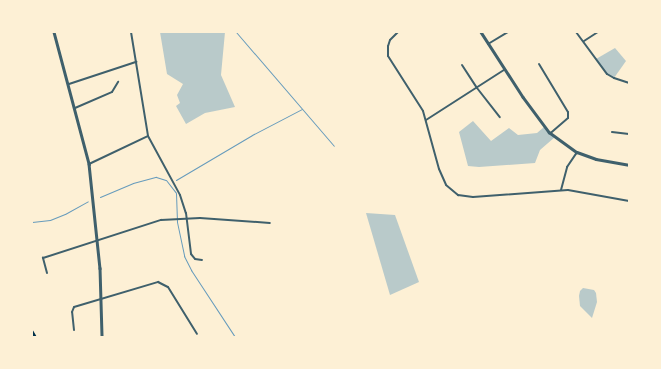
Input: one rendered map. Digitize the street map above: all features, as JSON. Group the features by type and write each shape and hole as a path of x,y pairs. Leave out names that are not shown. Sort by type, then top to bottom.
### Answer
{"highway":[{"path":"32,332 33,337"}],"street":[{"path":"54,32 89,164 98,241 102,299 102,337"},
{"path":"131,32 148,136 177,190 186,217 191,254 195,259 202,260"},
{"path":"398,32 390,40 388,46 388,56 419,105 426,120 446,185 458,195 473,197 561,190 629,201"},
{"path":"481,32 504,70 542,124 551,133 577,152 596,159 629,166"},
{"path":"488,44 508,32"},
{"path":"576,32 606,74 629,83"},
{"path":"584,42 598,32"},
{"path":"69,84 136,62"},
{"path":"539,64 568,112 568,118 551,133"},
{"path":"462,65 477,88 500,117"},
{"path":"426,120 504,70"},
{"path":"75,108 112,92 118,82"},
{"path":"612,132 629,134"},
{"path":"89,164 148,136"},
{"path":"561,190 567,167 577,152"},
{"path":"47,273 43,258 171,218 186,217 270,223"},
{"path":"74,330 73,308 146,284 161,282 168,287 176,298 197,334"}],"shaded area":[{"path":"160,32 225,32 221,75 235,107 205,113 186,124 176,106 180,103 177,95 183,84 167,74"},
{"path":"615,48 626,61 614,78 607,74 596,59"},
{"path":"473,121 491,141 509,128 518,135 537,133 544,127 555,137 540,150 535,163 479,167 468,166 459,132"},
{"path":"366,213 395,215 419,282 390,295"},
{"path":"583,288 594,290 596,293 597,302 592,318 580,306 579,296 580,291"}],"waterway":[{"path":"236,32 334,146"},
{"path":"176,180 252,135 302,109"},
{"path":"100,197 133,183 156,177 166,180 176,193 177,222 184,256 191,270 235,337"},
{"path":"32,222 50,220 65,214 88,201"}]}
